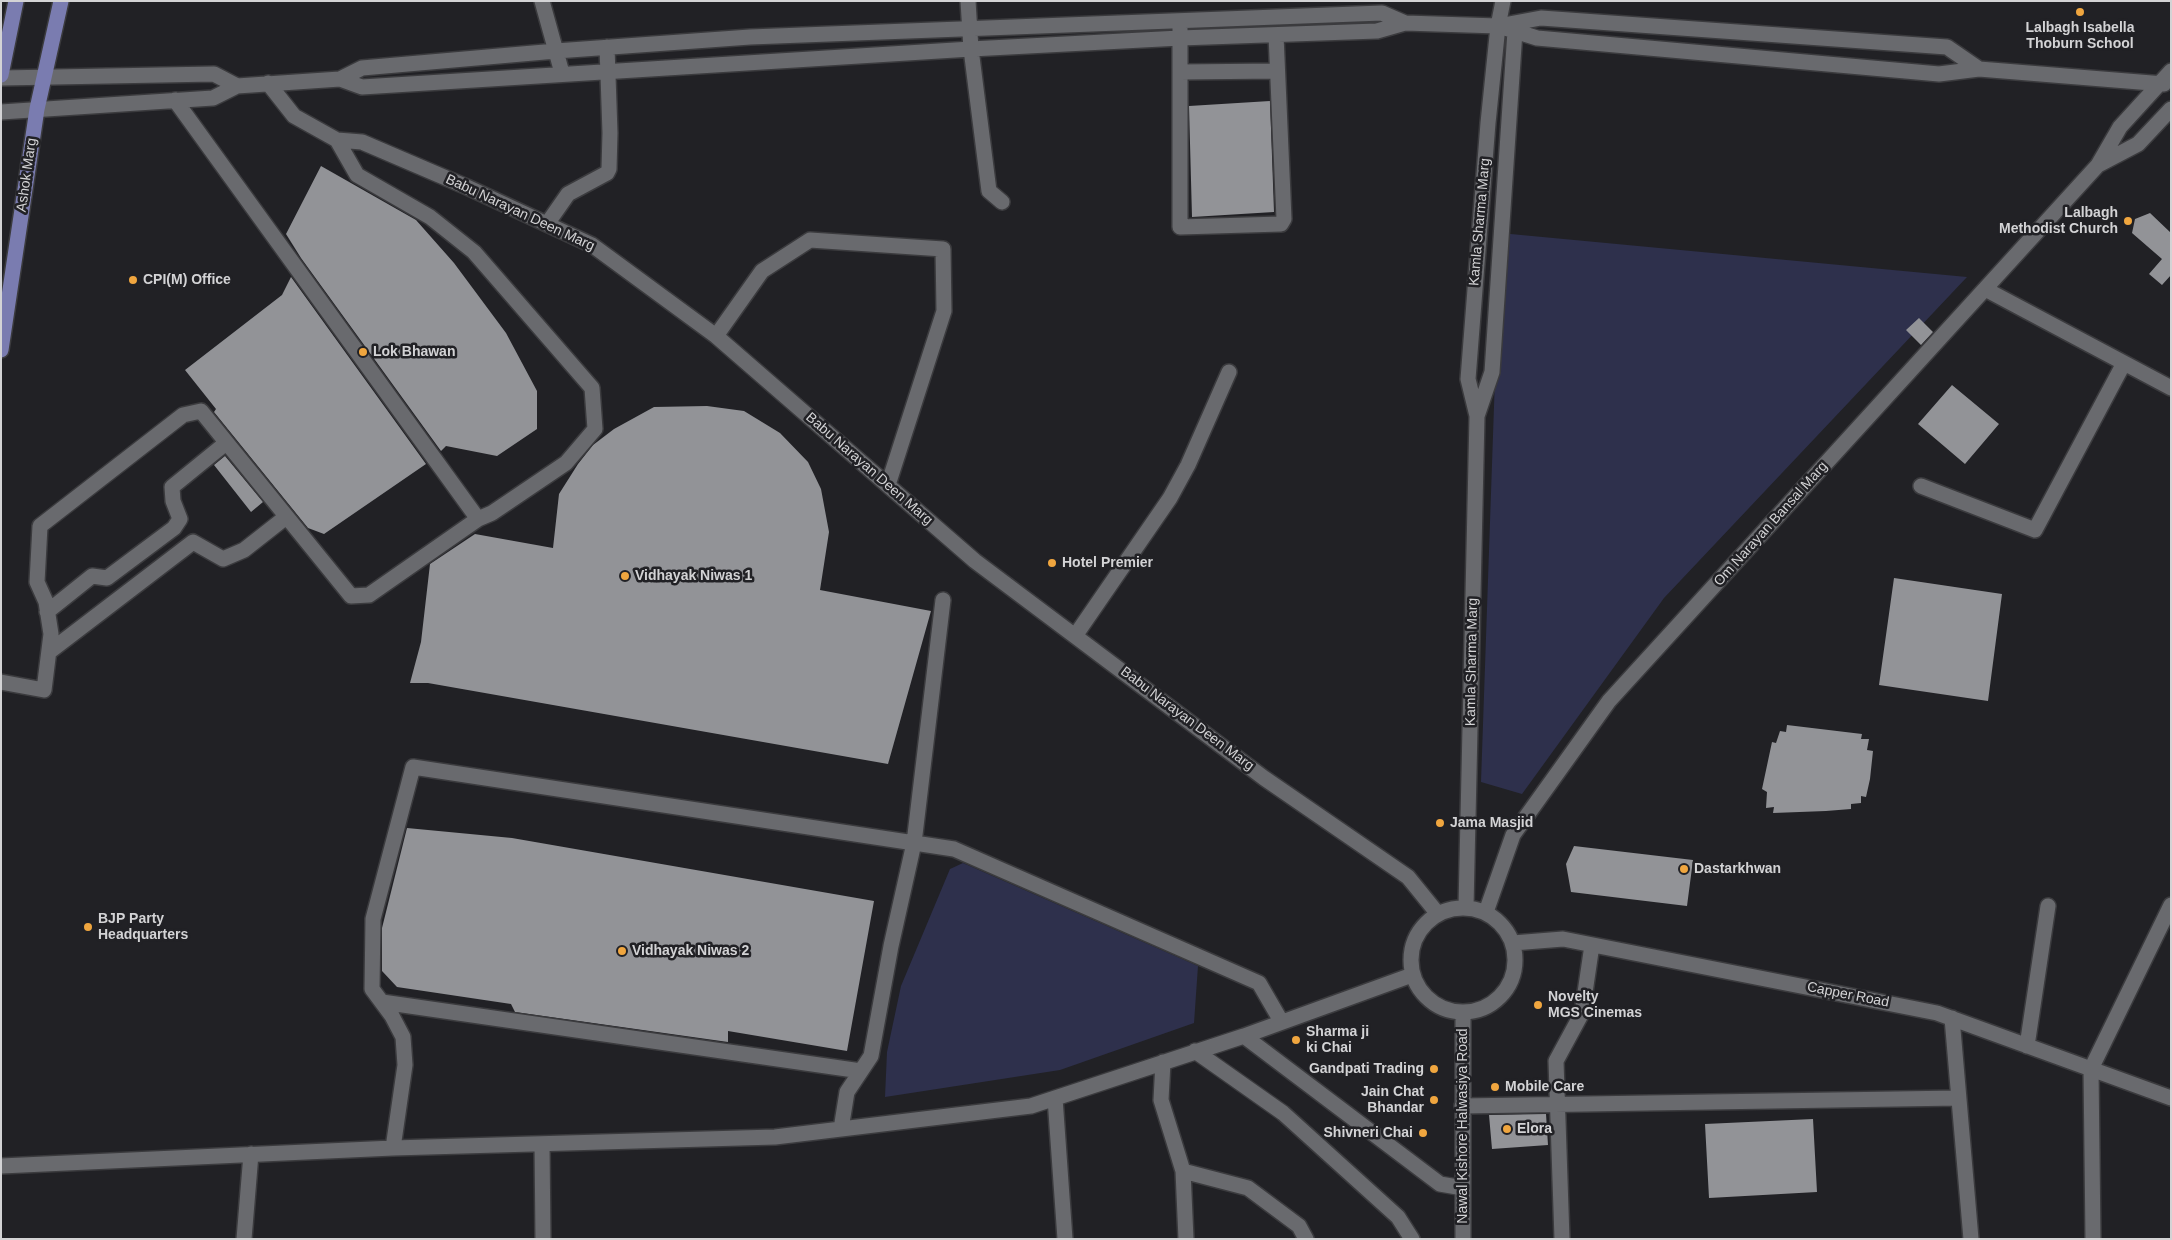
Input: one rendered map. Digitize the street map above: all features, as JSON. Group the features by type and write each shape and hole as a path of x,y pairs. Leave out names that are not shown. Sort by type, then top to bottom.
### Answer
{"main road":[{"path":"1,76 16,1"},
{"name":"Ashok Marg","path":"1,350 36,109 61,1"}],"street":[{"path":"542,1 562,73"},
{"path":"968,1 971,49 989,191 1002,202"},
{"name":"Kamla Sharma Marg","path":"1466,907 1477,416 1468,379 1498,26 1503,1"},
{"path":"1,112 213,98 237,86 340,78 362,68 607,47 804,35 1382,12 1405,23"},
{"path":"340,78 362,87 609,70 971,49 1180,38 1377,31 1405,23 1498,26 1541,18 1946,47 1979,69"},
{"path":"1180,20 1180,228 1281,224 1284,219 1276,35"},
{"path":"1498,26 1537,38 1939,74 1979,69 2165,84"},
{"name":"Kamla Sharma Marg","path":"1477,416 1492,372 1515,31"},
{"path":"804,35 805,59"},
{"path":"547,224 568,194 607,173 609,70 607,47"},
{"path":"1180,72 1277,71"},
{"path":"2098,165 2120,127 2165,84 2171,71"},
{"path":"1,76 214,74 237,86"},
{"name":"Babu Narayan Deen Marg","path":"268,84 294,116 337,140 362,142 592,245 716,336 975,561 1264,778 1408,877 1438,914"},
{"path":"174,100 478,519"},
{"path":"2098,165 2138,144 2171,109"},
{"path":"1,682 44,690 51,634 47,612 37,582 40,526 183,416 201,411 352,596 369,595 478,519 492,513 566,463 595,429 592,388 474,252 430,217 357,176 337,140"},
{"name":"Om Narayan Bansal Marg","path":"1486,912 1513,835 1609,702 2098,165"},
{"path":"1480,226 1502,228"},
{"path":"716,336 762,271 810,240 943,249 944,311 888,485"},
{"path":"1985,289 2171,388"},
{"path":"1920,486 2035,530 2124,363"},
{"path":"1075,636 1170,498 1188,465 1229,372"},
{"path":"47,612 92,576 107,578 174,528 180,519 173,501 172,487 226,444"},
{"path":"49,652 193,542 223,558 244,550 286,517"},
{"path":"841,1129 847,1092 871,1056 891,946 914,843 943,600"},
{"path":"393,1148 405,1065 403,1037 372,989 373,919 413,767 954,849 1259,983 1281,1021"},
{"path":"2092,1239 2091,1069 2171,905"},
{"path":"2027,1046 2048,906"},
{"path":"1466,907 1486,912 1504,926 1513,942 1516,962 1510,984 1496,1001 1478,1010 1463,1013 1438,1006 1422,994 1412,975 1410,956 1414,939 1423,925 1446,910 1466,907"},
{"name":"Capper Road","path":"1513,942 1562,939 1937,1013 2171,1098"},
{"path":"1562,1239 1556,1061 1582,1013 1592,945"},
{"path":"1,1155 8,1165 393,1148 775,1137 1031,1106 1244,1036 1412,975"},
{"path":"382,1002 861,1071"},
{"name":"Nawal Kishore Halwasiya Road","path":"1463,1013 1463,1239"},
{"path":"1952,1018 1972,1239"},
{"path":"1244,1036 1440,1184 1463,1188"},
{"path":"1195,1051 1284,1113 1398,1217 1412,1239"},
{"path":"1163,1062 1161,1100 1183,1171 1186,1239"},
{"path":"1055,1098 1065,1239"},
{"path":"1462,1106 1958,1098"},
{"path":"542,1144 543,1239"},
{"path":"244,1239 251,1154"},
{"path":"1183,1171 1248,1188 1299,1226 1306,1239"}],"shaded area":[{"path":"1500,233 1967,277 1664,598 1522,794 1481,782"},
{"path":"963,863 1198,966 1194,1023 1060,1070 885,1097 887,1052 901,986 950,869"}],"building":[{"path":"1270,101 1274,212 1192,217 1189,106"},
{"path":"321,166 416,220 454,263 506,333 537,391 537,429 497,456 446,446 441,451 301,258 286,234"},
{"path":"2150,213 2171,233 2171,275 2162,285 2149,274 2162,259 2132,233 2135,219"},
{"path":"291,277 426,464 324,534 308,528 214,412 216,409 185,370 282,295"},
{"path":"1919,318 1933,332 1921,345 1906,330"},
{"path":"1952,385 1999,424 1965,464 1918,424"},
{"name":"Vidhayak Niwas 1","path":"707,406 744,411 780,433 808,462 821,489 829,532 820,590 931,611 888,764 428,683 410,683 421,642 430,564 475,534 553,548 559,494 593,445 614,429 654,407"},
{"path":"225,456 263,502 251,512 214,465"},
{"path":"1894,578 2002,594 1988,701 1879,685"},
{"path":"1787,725 1862,734 1861,739 1869,739 1867,750 1873,751 1870,779 1866,797 1861,796 1861,803 1851,804 1851,809 1826,811 1773,813 1774,807 1766,808 1767,792 1762,789 1772,742 1776,743 1780,731 1786,732"},
{"name":"Vidhayak Niwas 2","path":"407,828 512,838 874,901 847,1051 728,1031 728,1042 515,1012 511,1004 397,987 382,971 382,928"},
{"path":"1574,846 1693,860 1687,906 1571,892 1566,864"},
{"path":"1546,1114 1548,1145 1492,1149 1489,1115"},
{"path":"1813,1119 1817,1192 1709,1198 1705,1124"}],"place":[{"name":"Lalbagh Isabella Thoburn School","path":"2080,12"},
{"name":"Lalbagh Methodist Church","path":"2128,221"},
{"name":"CPI(M) Office","path":"133,280"},
{"name":"Lok Bhawan","path":"363,352"},
{"name":"Hotel Premier","path":"1052,563"},
{"name":"Vidhayak Niwas 1","path":"625,576"},
{"name":"Jama Masjid","path":"1440,823"},
{"name":"Dastarkhwan","path":"1684,869"},
{"name":"BJP Party Headquarters","path":"88,927"},
{"name":"Vidhayak Niwas 2","path":"622,951"},
{"name":"Novelty MGS Cinemas","path":"1538,1005"},
{"name":"Sharma ji ki Chai","path":"1296,1040"},
{"name":"Gandpati Trading","path":"1434,1069"},
{"name":"Mobile Care","path":"1495,1087"},
{"name":"Jain Chat Bhandar","path":"1434,1100"},
{"name":"Elora","path":"1507,1129"},
{"name":"Shivneri Chai","path":"1423,1133"}]}
